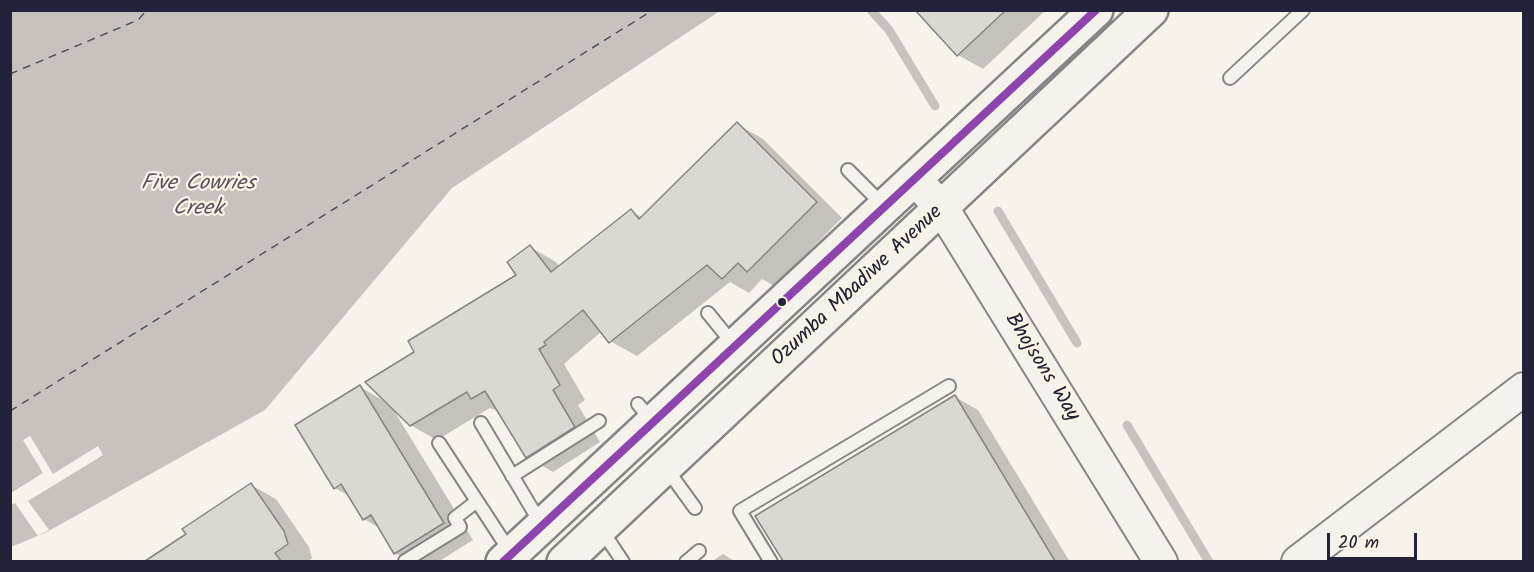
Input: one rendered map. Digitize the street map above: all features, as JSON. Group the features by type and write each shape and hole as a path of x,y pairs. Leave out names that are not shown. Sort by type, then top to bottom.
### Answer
{"highway":[{"name":"Ozumba Mbadiwe Avenue","path":"507,558 542,525 645,413 734,345 1096,10"},
{"name":"Ozumba Mbadiwe Avenue","path":"573,558 600,528 1151,10"}],"street":[{"name":"Bhojsons Way","path":"914,179 942,208 1161,561"},
{"path":"1298,561 1518,404"}],"lane":[{"path":"1230,78 1303,10"},
{"path":"848,170 885,207"},
{"path":"708,313 734,345"},
{"path":"771,561 740,511 949,386"},
{"path":"512,476 599,421"},
{"path":"481,423 542,525"},
{"path":"439,443 477,501 507,558"},
{"path":"666,467 696,508"},
{"path":"405,561 460,527 455,518 477,501"},
{"path":"600,528 623,561"},
{"path":"686,561 699,551"}],"water":[{"name":"Five Cowries Creek","path":"11,11 720,11 452,188 265,410 45,533 11,547"}],"pier":[{"path":"30,436 53,474 98,446 103,455 28,501 49,530 38,536 15,503 11,505 11,493 43,473 23,440"}],"building":[{"path":"915,10 1006,10 957,56"},
{"path":"737,122 817,202 747,272 738,263 722,279 707,265 609,343 583,310 544,342 546,345 539,349 560,385 553,390 575,427 526,458 485,391 471,399 467,392 410,426 365,382 414,352 408,341 516,275 507,262 530,245 551,272 631,209 639,219"},
{"path":"360,385 444,523 394,554 371,515 363,520 341,484 334,489 295,425"},
{"path":"955,395 1055,561 783,561 755,516"},
{"path":"251,483 284,531 288,544 275,553 281,561 145,561 186,534 182,529"}],"waterway":[{"path":"871,10 889,30 935,106"},
{"path":"998,211 1077,343"},
{"path":"1127,425 1209,562"}],"ferry route":[{"path":"10,74 138,20 147,10"},
{"path":"10,411 653,10"}],"transit line":[{"path":"503,562 1096,10"}]}
